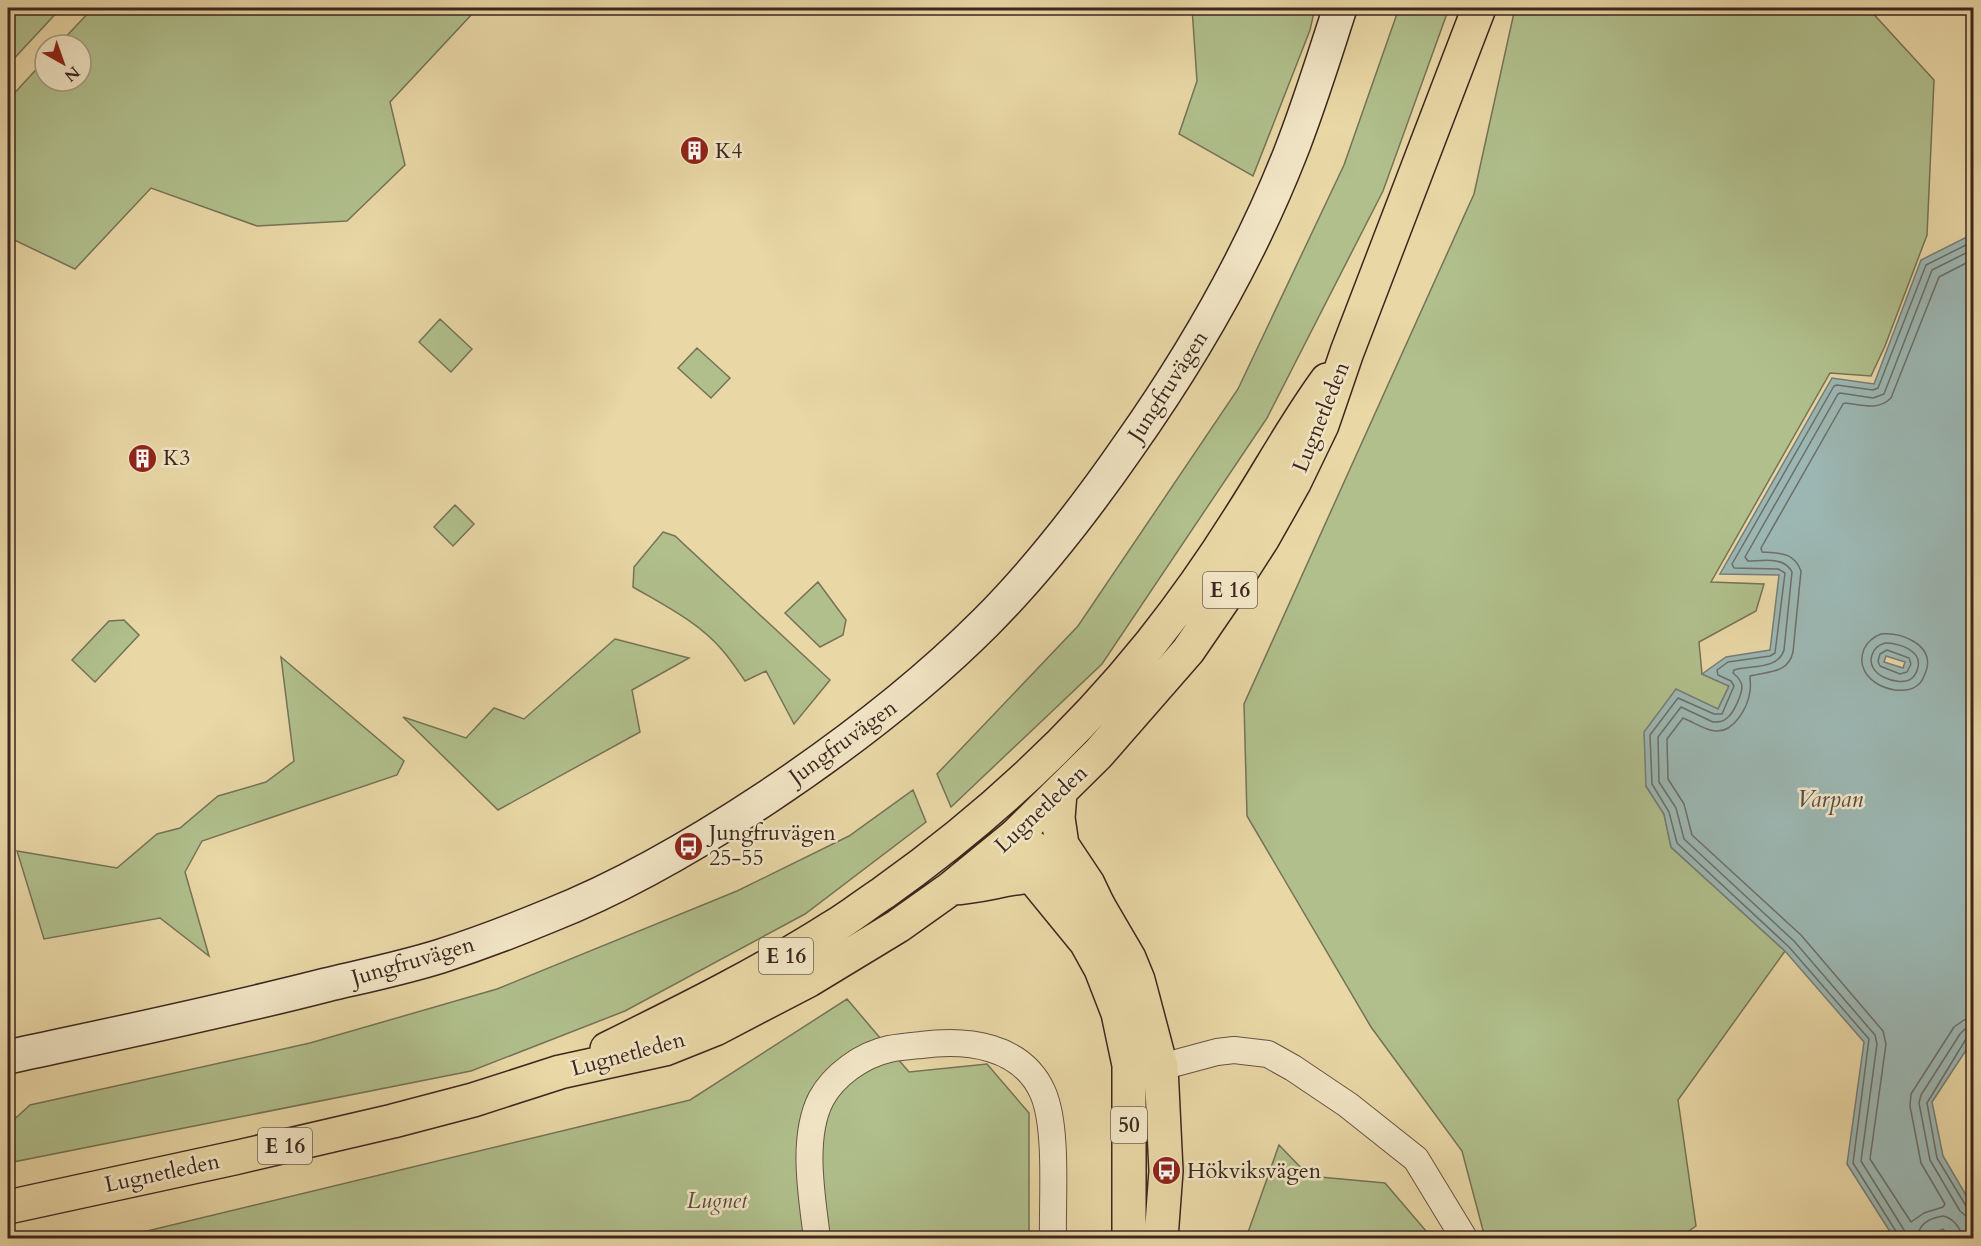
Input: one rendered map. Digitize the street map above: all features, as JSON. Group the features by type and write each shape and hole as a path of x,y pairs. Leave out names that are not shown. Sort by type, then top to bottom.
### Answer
{"main road":[{"name":"Lugnetleden","path":"8,1207 393,1121 473,1100 560,1072 665,1049 715,1029 809,980 898,926 950,889 1016,835 1060,793 1160,685 1188,651 1227,594 1294,483 1322,425 1347,352 1479,8"},
{"name":"Lugnetleden","path":"560,1072 666,1020 836,926 952,843 992,809 1091,713 1150,643 1226,540 1299,419 1347,352"},
{"name":"50","path":"1060,793 1058,818 1062,845 1088,884 1130,958 1161,1066 1166,1172 1161,1239"},
{"path":"992,809 1016,835"},
{"name":"50","path":"1016,835 1061,868 1080,890 1098,905"},
{"name":"50","path":"1016,835 1032,876 1086,942 1101,969 1118,1013 1129,1065 1129,1239"},
{"path":"950,889 975,887 1009,877 1032,876"},
{"name":"50","path":"1129,1074 1161,1066"}],"street":[{"name":"Jungfruvägen","path":"8,1057 185,1020 438,957 555,914 662,862 743,813 804,772 909,693 985,623 1038,567 1106,478 1160,401 1206,328 1243,258 1290,155 1340,8"},
{"path":"817,1239 809,1171 813,1125 821,1100 833,1082 845,1071 872,1055 890,1049 939,1043 993,1048 1012,1057 1030,1074 1042,1092 1048,1108 1052,1146 1053,1239"},
{"path":"1161,1066 1234,1050 1268,1054 1293,1068 1347,1105 1416,1159 1464,1239"}],"green space":[{"path":"8,8 61,8 38,33 33,33 33,38 8,65"},
{"path":"93,8 491,8 474,12 390,102 405,165 347,221 257,226 151,188 75,269 8,237 8,100 33,73 33,93 93,93 93,33 69,33"},
{"path":"1192,8 1315,8 1310,30 1253,176 1179,134 1197,81"},
{"path":"1399,8 1449,8 1383,191 1267,418 1102,664 951,807 937,774 1078,626 1238,389 1344,165"},
{"path":"1515,8 1868,8 1934,80 1927,235 1885,346 1871,376 1830,373 1711,582 1764,584 1756,611 1699,642 1702,674 1729,686 1718,709 1646,786 1664,814 1671,847 1785,951 1678,1100 1696,1226 1679,1238 1485,1238 1462,1151 1371,1027 1247,816 1244,704 1474,194"},
{"path":"440,319 472,349 451,372 419,342"},
{"path":"697,348 730,378 711,398 678,368"},
{"path":"455,505 474,524 453,546 434,527"},
{"path":"663,532 675,536 830,680 794,724 766,671 745,681 726,654 704,632 681,615 633,587 634,567"},
{"path":"818,582 846,620 843,635 820,647 785,613"},
{"path":"124,620 139,635 95,682 72,660 109,621"},
{"path":"615,639 689,658 632,690 640,732 498,810 403,717 466,738 494,708 524,719"},
{"path":"281,657 404,761 397,775 202,841 185,872 209,956 160,918 44,939 17,851 117,868 157,834 180,828 218,796 266,782 294,761"},
{"path":"913,790 926,822 805,914 625,1011 471,1071 8,1163 8,1125 30,1105 310,1043 497,989 737,891 849,836"},
{"name":"Lugnet","path":"847,999 909,1072 987,1064 1029,1113 1029,1238 118,1238 690,1100"},
{"path":"1279,1145 1309,1176 1385,1183 1432,1238 1246,1238"}],"water":[{"name":"Varpan","path":"1973,231 1974,1038 1932,1102 1943,1156 1973,1207 1973,1238 1950,1238 1943,1229 1932,1234 1932,1238 1894,1238 1847,1164 1864,1042 1785,951 1671,847 1664,814 1646,786 1644,732 1676,689 1718,709 1729,686 1702,674 1726,657 1770,650 1779,575 1720,574 1832,378 1874,384 1921,260 1971,235","holes":["1886,656 1905,662 1903,668 1884,662"]}],"place":[{"name":"K4","path":"694,151"},
{"name":"K3","path":"142,458"},
{"name":"Jungfruvägen 25-55","path":"688,846"},
{"name":"Hökviksvägen","path":"1166,1171"}]}
